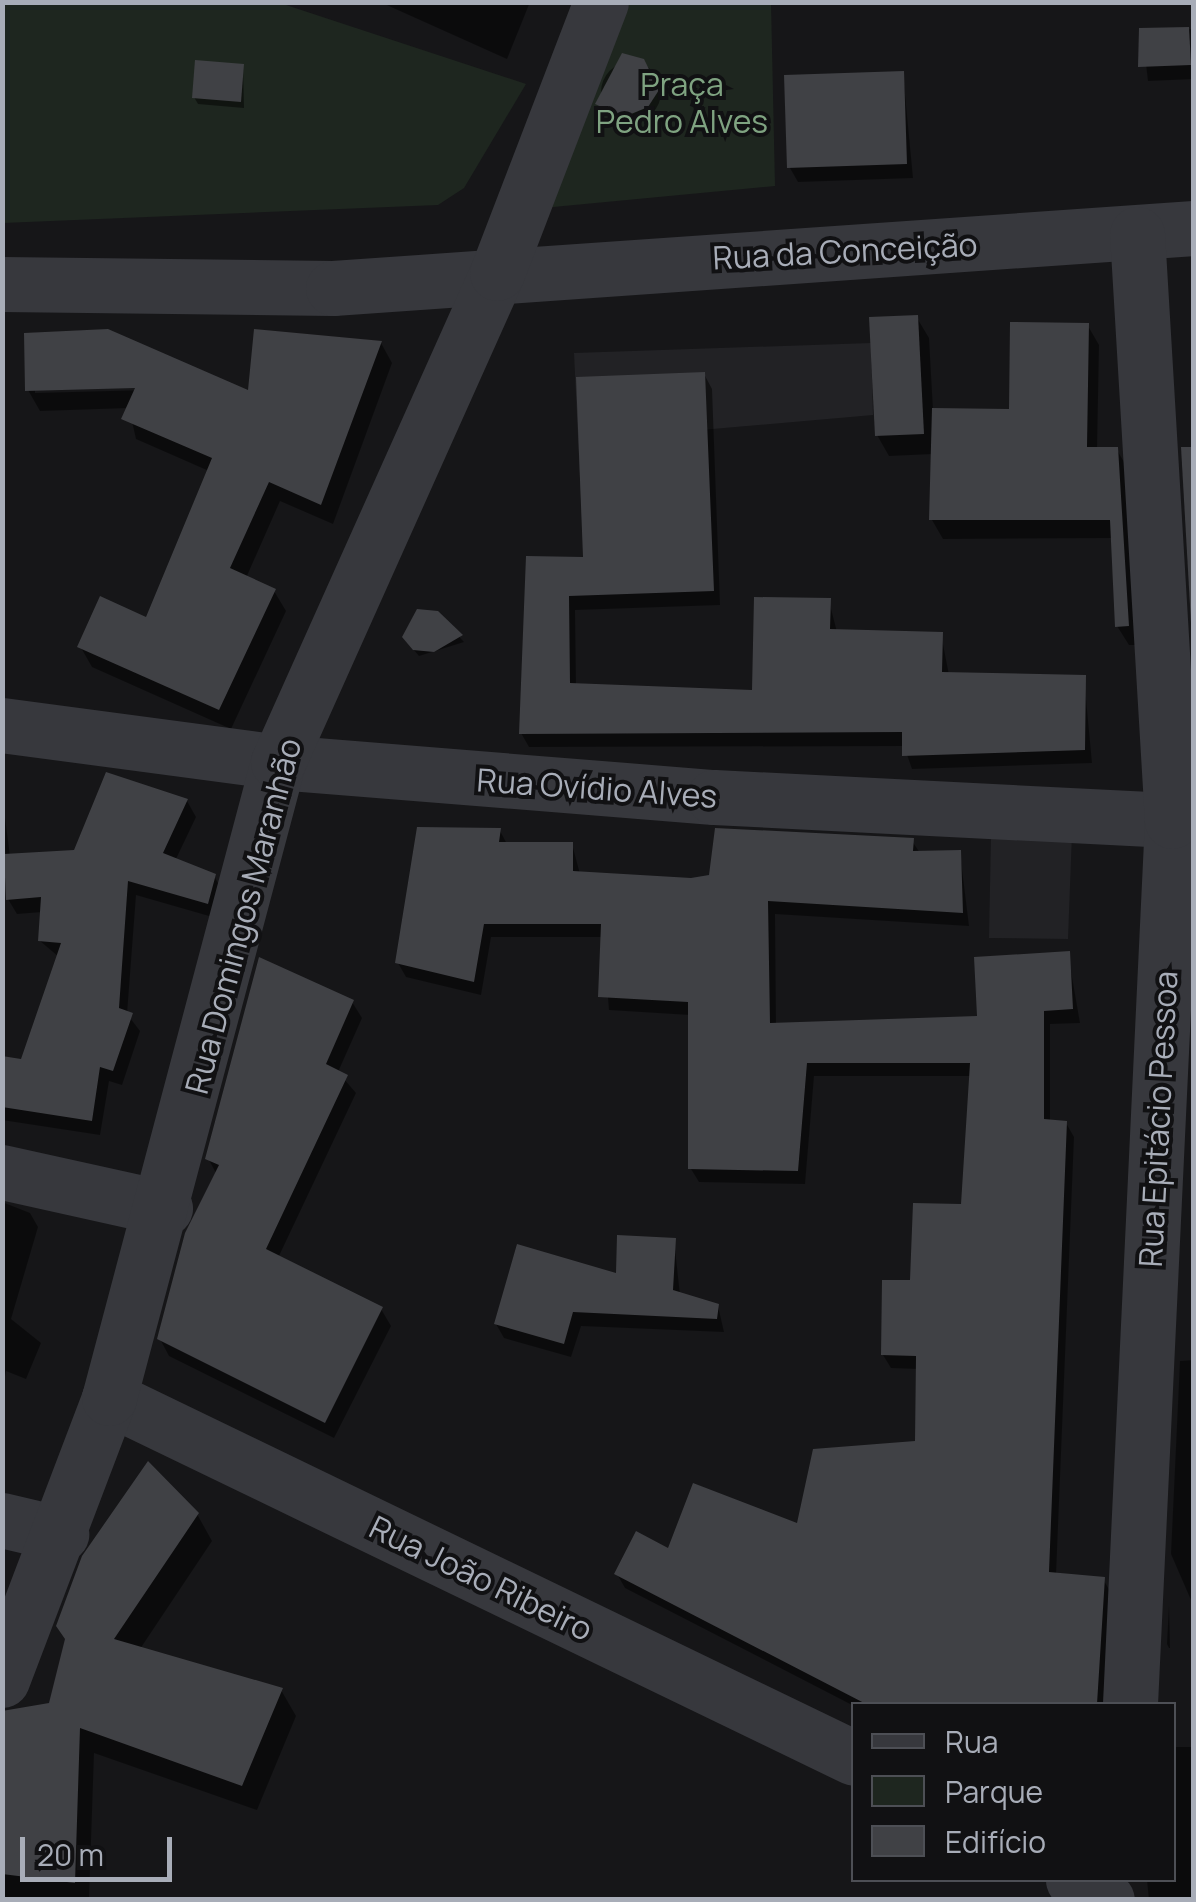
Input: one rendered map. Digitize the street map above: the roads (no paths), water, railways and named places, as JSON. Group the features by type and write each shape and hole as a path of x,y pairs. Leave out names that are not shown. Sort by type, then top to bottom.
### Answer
{"street":[{"name":"Rua Domingos Maranhão","path":"2,1680 61,1534 109,1398 165,1208 278,762 497,273 601,2"},
{"name":"Rua da Conceição","path":"2,284 179,292 1194,228"},
{"name":"Rua Epitácio Pessoa","path":"1130,1702 1183,821 1137,234"},
{"name":"Rua Ovídio Alves","path":"2,724 278,762 1183,821"},
{"path":"2,1172 165,1208"},
{"name":"Rua João Ribeiro","path":"109,1398 851,1757"},
{"path":"2,1520 61,1534"},
{"path":"1076,1882 1106,1900"}],"park label":[{"name":"Praça Pedro Alves","path":"682,104"}]}
